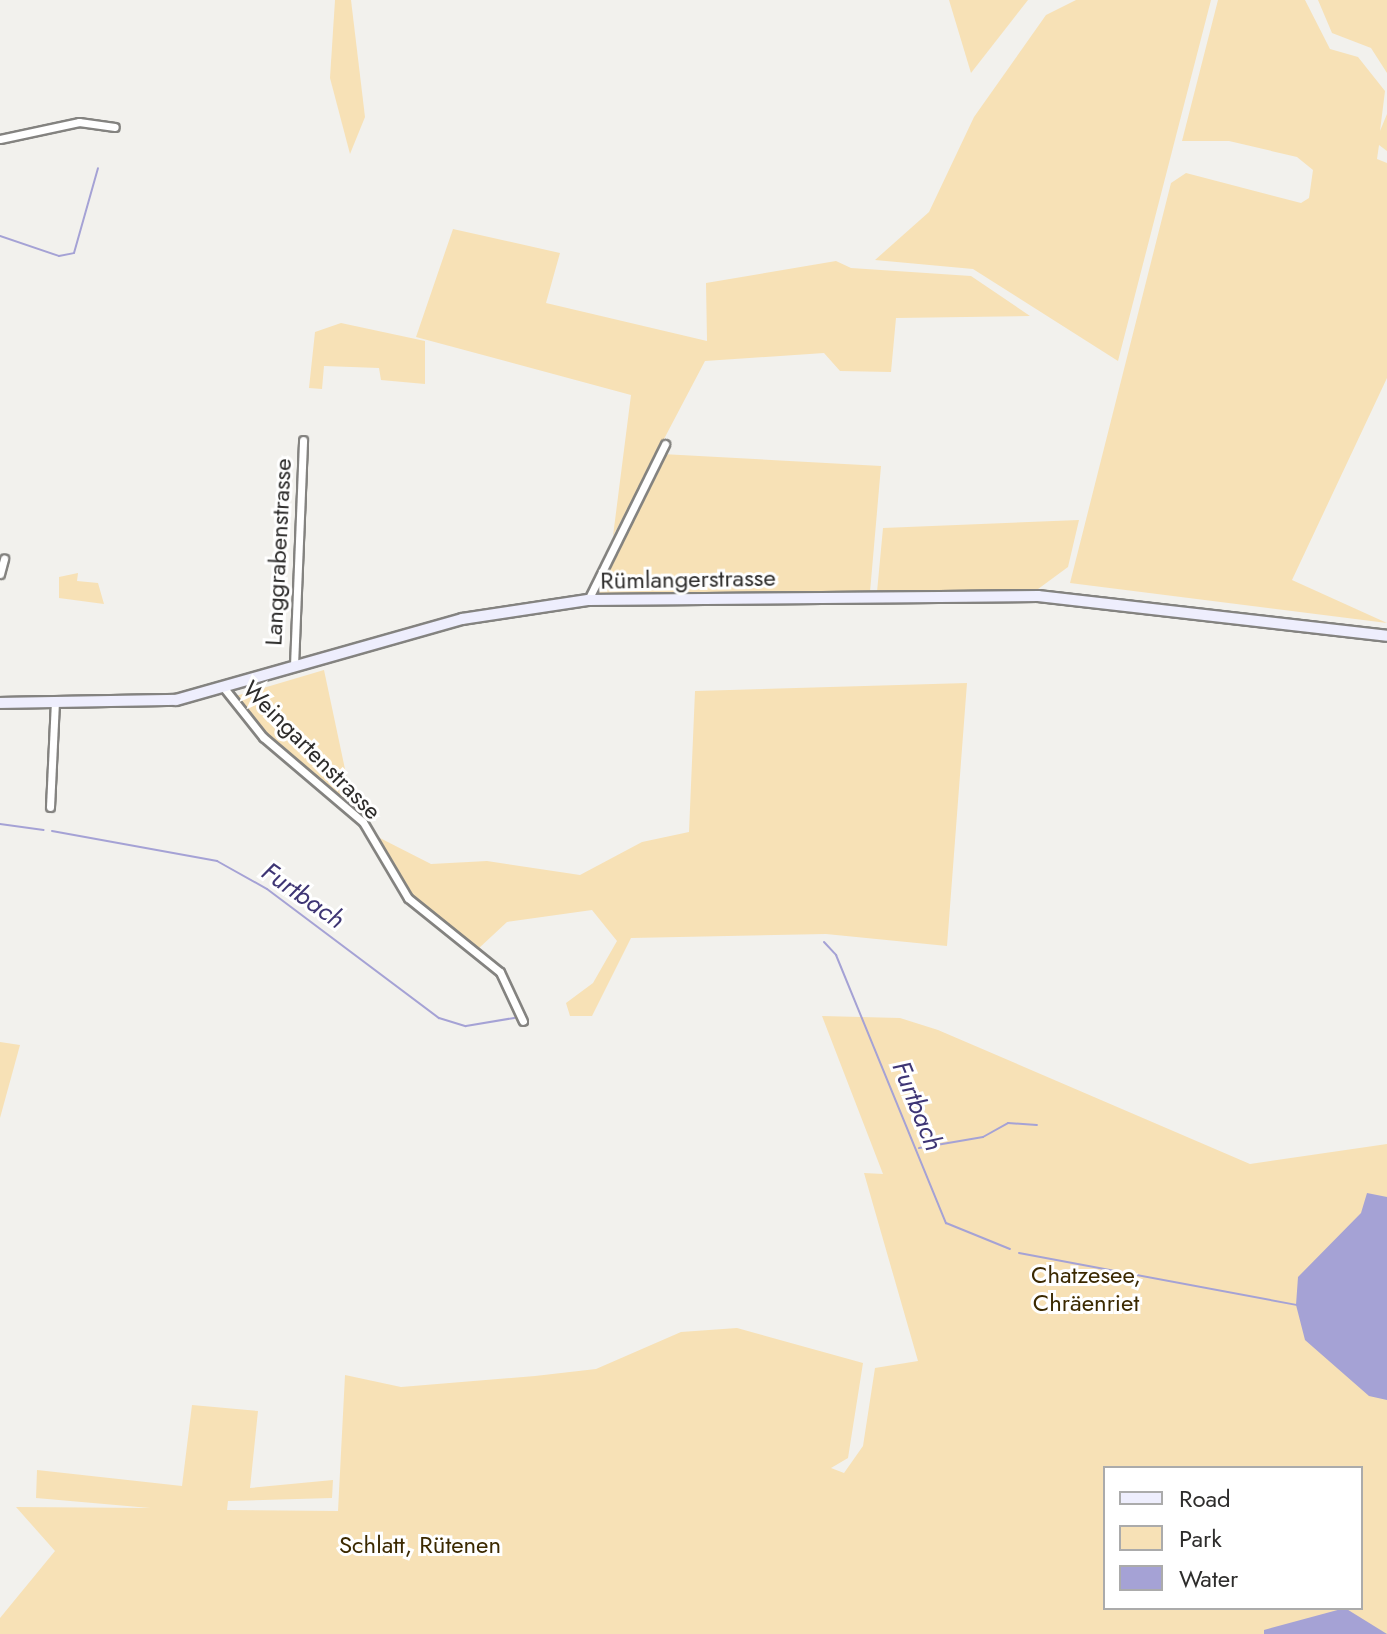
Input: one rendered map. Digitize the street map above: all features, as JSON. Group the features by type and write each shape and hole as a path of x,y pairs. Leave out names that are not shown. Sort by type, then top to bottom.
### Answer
{"street":[{"path":"0,139 79,122 115,127"},
{"name":"Langgrabenstrasse","path":"294,666 303,440"},
{"path":"588,600 665,444"},
{"path":"0,574 4,559"},
{"name":"Rümlangerstrasse","path":"0,703 54,698 162,702 224,688 483,613 588,600 1048,596 1387,636"},
{"name":"Weingartenstrasse","path":"224,688 263,737 363,822 408,898 500,972 523,1021"},
{"path":"50,807 54,698"}],"green space":[{"path":"335,0 351,0 365,117 350,154 330,78"},
{"path":"949,0 1028,0 971,73"},
{"path":"1076,0 1211,0 1118,361 973,269 875,260 929,212 974,117 1046,15"},
{"path":"1218,0 1305,0 1330,49 1358,57 1385,91 1380,131 1387,114 1387,151 1379,145 1377,159 1387,163 1387,378 1292,580 1387,623 1070,583 1171,183 1186,173 1301,203 1309,198 1313,170 1297,157 1229,141 1182,141"},
{"path":"1318,0 1387,0 1387,73 1371,48 1332,33"},
{"path":"453,229 560,253 546,303 707,341 706,283 836,261 851,268 971,276 1030,316 896,318 891,372 840,371 824,353 705,361 613,536 631,395 416,337"},
{"path":"341,323 425,341 425,384 381,380 379,368 324,366 322,389 309,388 315,332"},
{"path":"662,454 881,466 870,592 599,595 594,578"},
{"path":"1079,520 1068,567 1034,592 877,592 883,528"},
{"path":"78,573 77,581 98,583 104,604 59,598 59,577"},
{"path":"324,670 349,788 346,804 229,698"},
{"path":"967,683 947,946 826,934 631,938 592,1016 570,1016 566,1003 593,983 617,941 592,910 507,922 478,949 409,894 374,835 431,864 487,861 580,875 642,842 689,832 695,691"},
{"name":"Chatzesee, Chräenriet","path":"822,1016 900,1018 938,1030 1250,1164 1387,1144 1387,1634 0,1634 0,1618 55,1551 16,1507 150,1508 36,1498 37,1470 182,1486 192,1405 258,1411 250,1488 333,1480 332,1498 228,1501 227,1510 338,1511 345,1375 401,1387 596,1369 681,1332 737,1328 863,1363 848,1458 831,1468 844,1473 863,1446 875,1368 918,1361 864,1173 883,1174"},
{"path":"0,1042 20,1045 0,1118"}],"water":[{"path":"1367,1193 1387,1197 1387,1400 1369,1396 1305,1340 1296,1305 1298,1277 1361,1213"},
{"path":"1338,1610 1348,1610 1387,1634 1264,1634 1264,1630"}],"waterway":[{"path":"0,236 59,256 74,253 98,168"},
{"name":"Furtbach","path":"0,824 44,830"},
{"name":"Furtbach","path":"52,831 217,861 267,889 439,1018 466,1026 514,1018"},
{"name":"Furtbach","path":"824,942 836,955 946,1223 1010,1249"},
{"path":"919,1148 983,1137 1008,1123 1037,1125"},
{"name":"Furtbach","path":"1019,1253 1296,1305"}],"park label":[{"name":"Schlatt, Rütenen","path":"420,1545"}]}
